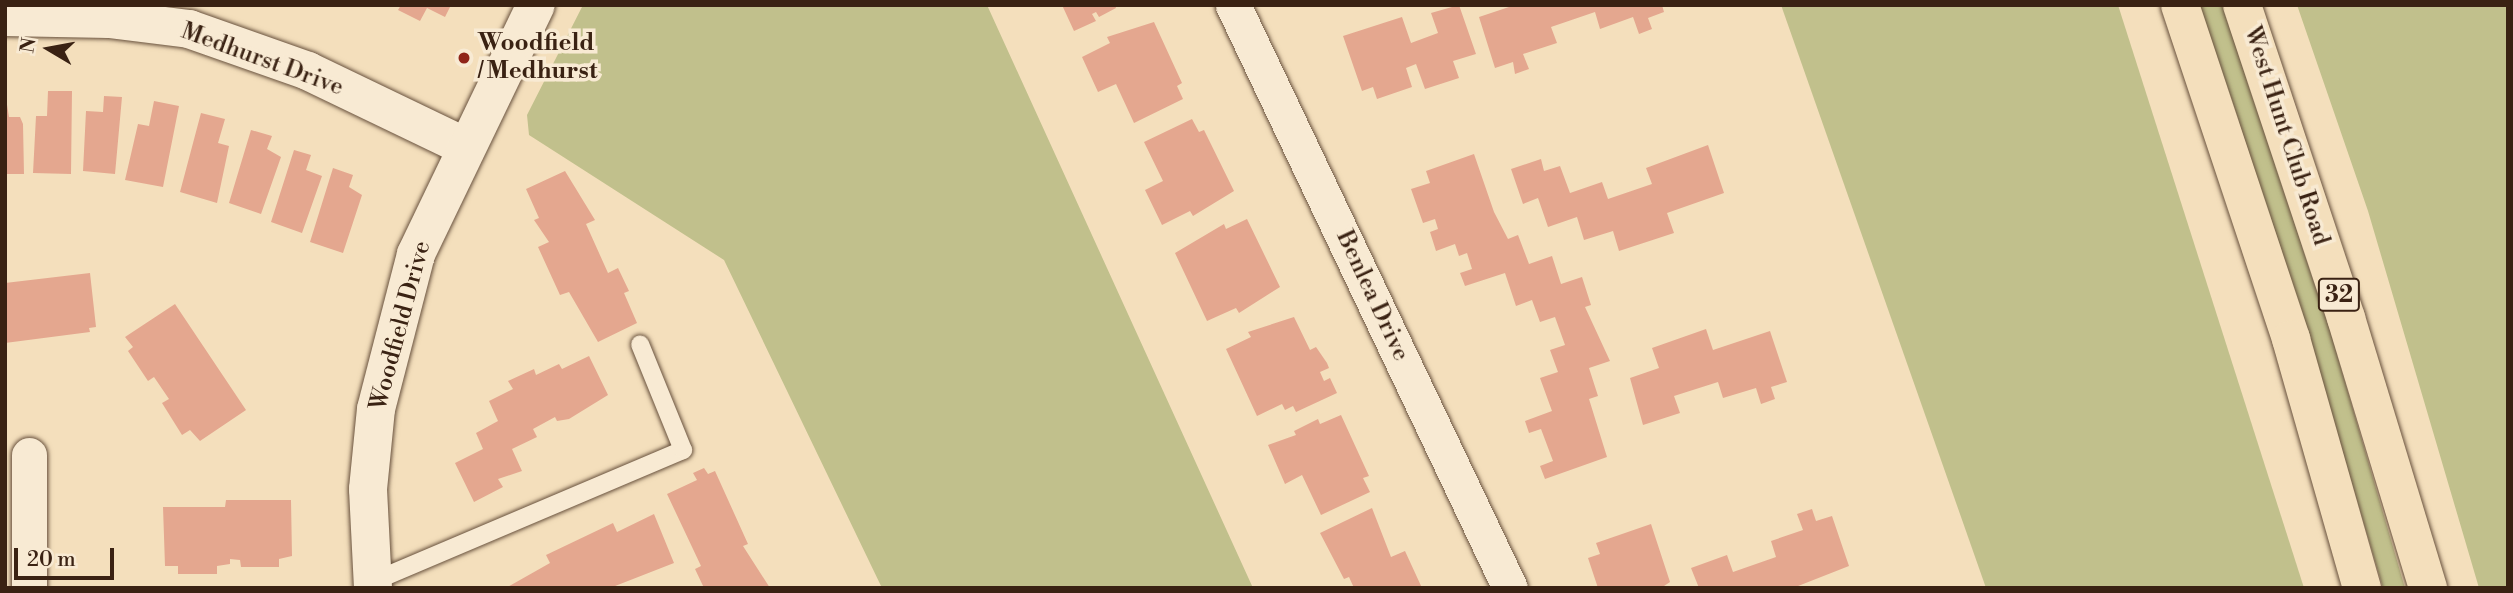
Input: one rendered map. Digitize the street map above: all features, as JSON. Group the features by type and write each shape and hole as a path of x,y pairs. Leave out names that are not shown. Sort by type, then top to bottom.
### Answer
{"main road":[{"name":"32","path":"2180,5 2291,339 2362,588"},
{"name":"West Hunt Club Road","path":"2242,5 2346,318 2428,588"}],"street":[{"name":"Woodfield Drive","path":"373,585 368,489 376,409 416,254 536,5"},
{"name":"Benlea Drive","path":"1233,5 1510,588"},
{"name":"Medhurst Drive","path":"5,17 110,19 189,29 308,72 466,147"},
{"path":"29,455 29,588"}],"lane":[{"path":"373,585 683,450 640,345"}],"shaded area":[{"path":"583,5 987,5 1253,588 882,588 724,260 529,135 527,115"},
{"path":"1781,5 2118,5 2304,588 1986,588"},
{"path":"2199,5 2222,5 2331,334 2405,588 2383,588 2310,342"},
{"path":"2297,5 2508,5 2508,588 2479,588 2368,211"}],"building":[{"path":"401,5 451,5 445,17 427,8 420,21 398,10"},
{"path":"1062,5 1115,5 1116,8 1099,17 1096,12 1092,14 1096,21 1074,31"},
{"path":"1459,5 1476,54 1453,61 1459,78 1425,89 1416,64 1406,68 1412,87 1377,99 1373,87 1362,91 1343,36 1402,17 1411,43 1438,33 1431,13"},
{"path":"1515,5 1662,5 1664,12 1648,18 1652,29 1639,34 1633,17 1600,29 1595,12 1551,27 1557,43 1523,54 1529,69 1515,74 1513,62 1495,68 1479,17"},
{"path":"1154,22 1182,83 1177,86 1183,99 1134,123 1116,84 1098,92 1082,57 1110,43 1107,37"},
{"path":"48,91 72,91 71,174 33,173 36,116 47,116"},
{"path":"5,92 9,117 20,117 23,124 24,174 5,174"},
{"path":"104,96 122,97 115,174 83,171 86,111 103,112"},
{"path":"154,101 179,106 163,187 125,180 138,124 149,126"},
{"path":"201,113 225,119 218,143 229,146 217,203 180,192"},
{"path":"1192,119 1199,132 1204,130 1234,191 1193,216 1190,211 1162,225 1145,190 1163,181 1144,142"},
{"path":"251,130 272,136 267,149 281,157 261,214 229,203"},
{"path":"1708,145 1724,193 1667,213 1674,233 1619,251 1613,231 1584,240 1577,217 1548,227 1538,198 1523,204 1511,169 1541,159 1544,171 1560,166 1570,193 1602,182 1608,199 1652,184 1646,168"},
{"path":"294,150 311,155 306,170 322,176 302,233 271,222"},
{"path":"1474,154 1494,212 1508,239 1518,235 1529,264 1552,256 1561,284 1582,277 1591,305 1585,307 1610,361 1589,368 1598,396 1589,399 1607,457 1545,479 1540,466 1553,461 1541,429 1529,433 1525,421 1552,411 1540,378 1558,372 1550,350 1565,345 1555,317 1540,322 1532,300 1516,306 1505,273 1465,286 1460,273 1472,269 1467,253 1459,256 1455,244 1436,251 1430,232 1438,229 1435,219 1423,223 1411,189 1430,183 1426,171"},
{"path":"333,168 353,175 349,187 362,195 343,253 310,242"},
{"path":"565,171 595,220 586,224 608,273 618,268 629,291 624,293 637,323 598,342 569,292 560,295 538,247 549,242 534,220 539,218 526,189"},
{"path":"1247,219 1280,287 1239,313 1236,308 1207,321 1175,253 1224,224 1226,229"},
{"path":"90,273 96,327 89,328 90,332 5,343 5,283"},
{"path":"175,304 246,410 200,441 190,430 182,435 162,403 169,399 154,377 148,381 128,351 133,347 125,337"},
{"path":"1294,317 1310,350 1316,347 1327,363 1329,368 1320,372 1324,381 1330,378 1337,393 1296,412 1293,406 1285,410 1282,404 1257,416 1226,349 1251,337 1248,332"},
{"path":"1706,329 1713,350 1770,331 1787,382 1771,387 1775,399 1761,404 1756,388 1723,398 1718,382 1674,396 1680,413 1643,425 1630,378 1659,368 1652,348"},
{"path":"589,356 608,395 569,419 557,421 555,417 533,429 537,437 512,449 522,471 498,479 503,487 474,502 455,463 483,449 476,433 498,421 489,401 513,389 508,381 534,369 536,375 559,364 562,369"},
{"path":"1341,415 1369,476 1363,478 1370,492 1321,515 1302,475 1285,484 1268,445 1296,435 1294,431 1318,419 1320,424"},
{"path":"704,468 708,474 715,471 748,544 743,546 770,588 704,588 695,569 701,566 667,494 697,480 693,473"},
{"path":"226,500 291,500 292,556 279,559 279,567 241,567 240,560 230,559 230,564 217,566 217,574 178,574 178,566 165,566 163,507 225,507"},
{"path":"1372,508 1391,557 1405,551 1422,588 1354,588 1349,577 1344,579 1320,533"},
{"path":"1812,509 1816,521 1832,516 1849,566 1793,588 1699,588 1691,568 1727,555 1733,572 1776,557 1771,541 1803,530 1797,514"},
{"path":"654,514 674,563 610,588 506,588 550,563 546,555 613,523 617,532"},
{"path":"1651,524 1670,582 1661,588 1598,588 1588,558 1600,554 1596,543"}],"place":[{"name":"Woodfield / Medhurst","path":"464,58"}]}
